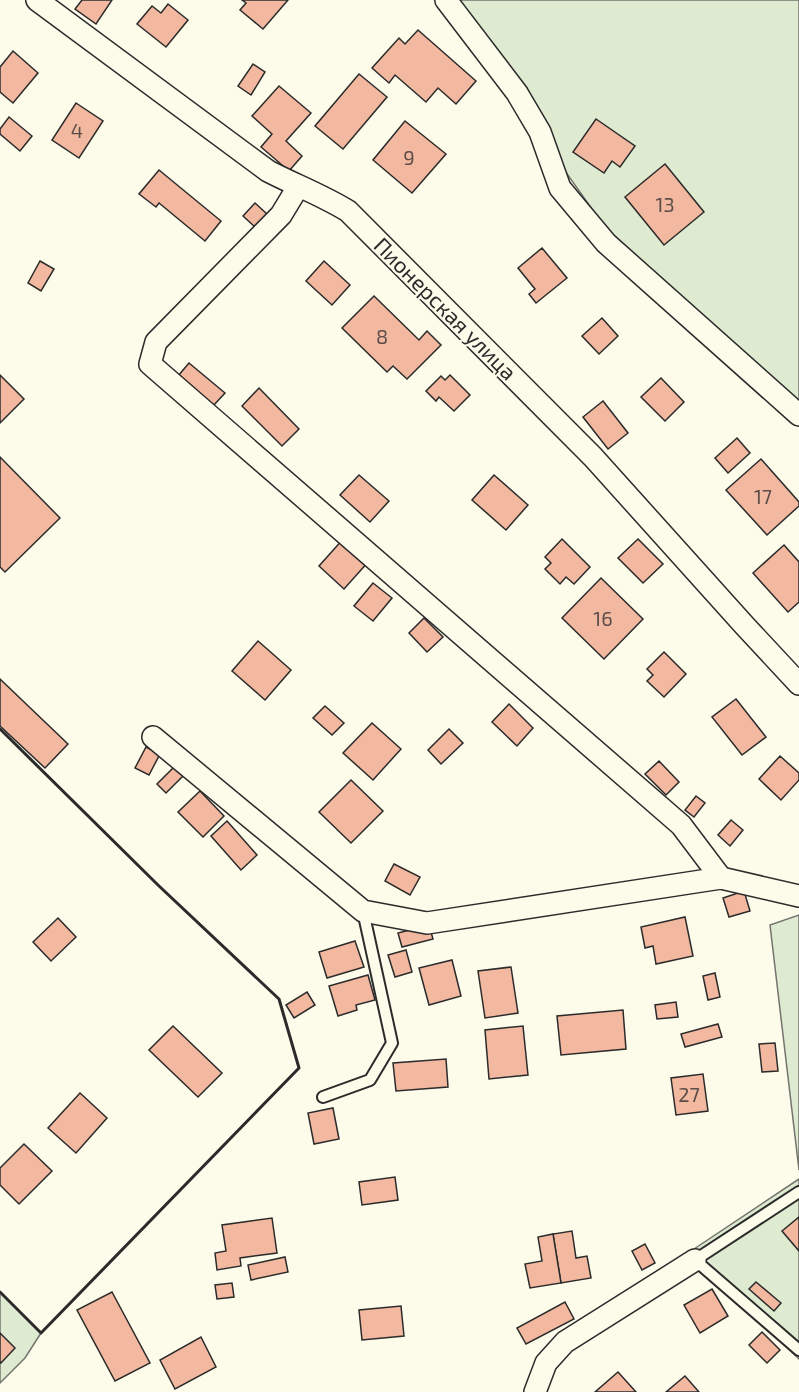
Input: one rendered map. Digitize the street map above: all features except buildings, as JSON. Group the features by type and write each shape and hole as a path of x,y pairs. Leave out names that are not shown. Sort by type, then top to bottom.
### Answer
{"street":[{"name":"Пионерская улица","path":"37,0 268,171 298,187 320,194 356,218 593,457 799,684"},
{"path":"446,0 517,93 540,132 560,188 598,234 799,414"},
{"path":"298,187 281,215 156,342 150,364 681,825 721,878"},
{"path":"153,737 363,911 427,923 721,878 799,896"},
{"path":"535,1392 546,1363 565,1342 695,1260"}],"lane":[{"path":"323,1097 370,1080 392,1043 363,911"},
{"path":"799,1192 695,1260 799,1350"}],"green space":[{"path":"458,0 799,0 799,402 609,233 560,164 527,88"},
{"path":"799,915 799,1170 770,925"},
{"path":"799,1179 799,1359 688,1253"},
{"path":"0,1292 41,1333 25,1358 0,1383"}],"wall":[{"path":"0,729 159,886 279,999 299,1068 41,1333 0,1292"}]}
